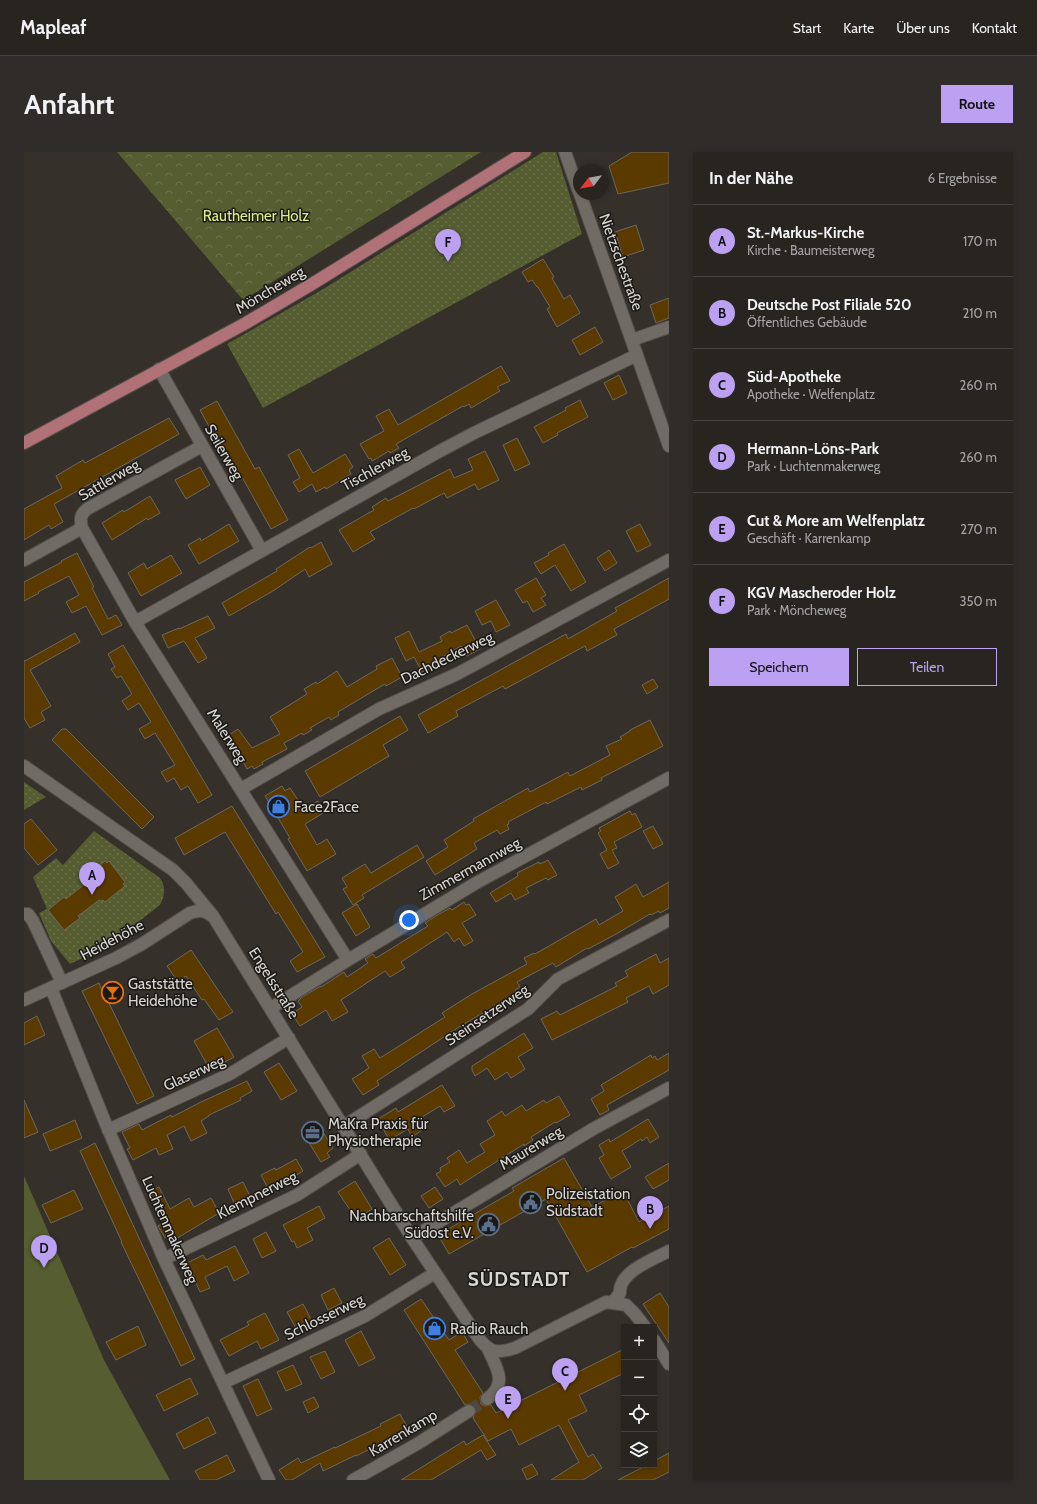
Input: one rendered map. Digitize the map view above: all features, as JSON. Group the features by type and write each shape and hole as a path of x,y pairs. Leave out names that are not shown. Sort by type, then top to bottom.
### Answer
{"main road":[{"name":"Möncheweg","path":"24,443 275,306 525,152"}],"street":[{"name":"Nietzschestraße","path":"565,152 573,175"},
{"name":"Nietzschestraße","path":"582,200 669,446"},
{"path":"632,340 669,327"},
{"name":"Tischlerweg","path":"135,622 474,433 637,355"},
{"name":"Seilerweg","path":"159,370 262,551"},
{"name":"Sattlerweg","path":"82,528 80,521 82,514 87,509 202,446"},
{"path":"24,560 82,528"},
{"name":"Malerweg","path":"82,528 135,622 348,960"},
{"name":"Dachdeckerweg","path":"241,789 379,709 457,674 669,560"},
{"name":"Engelsstraße","path":"24,766 173,870 213,916 412,1238 480,1340 488,1349"},
{"name":"Zimmermannweg","path":"271,1008 476,882 669,778"},
{"name":"Heidehöhe","path":"24,1000 99,967 135,948 190,913 198,910 206,911 213,916"},
{"name":"Luchtenmakerweg","path":"24,914 28,914 33,921 108,1130 164,1259 269,1480"},
{"name":"Steinsetzerweg","path":"344,1126 528,1009 558,979 669,920"},
{"name":"Glaserweg","path":"108,1130 230,1074 289,1038"},
{"name":"Maurerweg","path":"412,1238 586,1133 669,1088"},
{"name":"Klempnerweg","path":"164,1259 297,1195 361,1154"},
{"path":"613,1302 620,1293 620,1287 623,1280 629,1274 669,1251"},
{"name":"Schlosserweg","path":"223,1383 365,1316 435,1273"},
{"path":"488,1349 499,1352 515,1348 606,1302 626,1305 643,1324"},
{"path":"657,1345 669,1364"},
{"path":"487,1399 494,1394 498,1386 500,1375 488,1349"},
{"name":"Karrenkamp","path":"353,1480 417,1444 469,1411"}],"green space":[{"name":"Rautheimer Holz","path":"117,152 481,152 243,300"},
{"path":"543,152 556,152 582,234 263,408 227,344 320,291"},
{"path":"24,782 46,797 24,810"},
{"path":"94,831 160,878 164,888 164,894 160,905 106,947 70,964 51,941 39,913 47,909 33,877 56,858 63,865"},
{"path":"24,1176 104,1360 170,1480 24,1480"}],"building":[{"path":"632,152 669,152 669,183 618,194 609,166"},
{"path":"636,225 644,250 623,257 615,232"},
{"path":"543,259 554,277 552,278 564,299 570,295 580,313 557,327 547,309 550,307 538,287 532,280 528,282 522,272"},
{"path":"669,298 669,318 656,323 650,305"},
{"path":"595,327 603,342 580,355 572,340"},
{"path":"501,366 510,381 497,387 500,391 471,408 469,404 464,407 463,406 396,444 399,448 390,453 389,451 372,461 371,458 369,459 360,444 384,431 376,416 389,409 398,425"},
{"path":"619,375 627,393 613,400 604,383"},
{"path":"580,400 588,417 557,433 558,435 543,443 534,427 566,410 565,408"},
{"path":"217,401 255,469 259,467 288,520 271,529 242,477 238,479 200,410"},
{"path":"169,418 179,434 54,504 63,522 51,529 49,525 24,540 24,509 62,488 56,476 83,460 85,463"},
{"path":"517,438 530,464 515,471 503,445"},
{"path":"299,449 313,473 345,454 353,467 349,470 351,474 326,489 325,487 316,492 312,484 299,492 293,482 300,478 288,455"},
{"path":"485,451 499,480 478,490 475,484 447,498 444,493 414,509 413,508 370,532 375,539 353,552 339,530 374,510 372,507 386,498 388,501 450,469 454,478 473,470 468,459"},
{"path":"200,467 210,485 186,499 175,480"},
{"path":"150,496 160,513 148,520 147,518 112,540 102,523"},
{"path":"229,524 239,541 199,564 188,545 200,538 201,541"},
{"path":"640,524 651,545 637,552 626,531"},
{"path":"321,542 332,564 309,577 305,569 273,591 229,616 222,603 277,571 276,569 310,547 311,548"},
{"path":"564,544 586,582 571,591 555,565 541,574 534,563 549,555 548,553"},
{"path":"609,550 617,563 605,571 597,558"},
{"path":"77,553 94,587 92,588 108,619 116,615 122,625 102,635 86,606 72,613 66,602 79,595 69,576 24,601 24,582"},
{"path":"171,555 182,573 141,596 128,573 144,563 147,569"},
{"path":"536,578 546,595 541,598 546,605 533,612 527,601 523,603 515,590"},
{"path":"669,578 669,599 614,629 617,635 587,651 585,646 505,689 503,686 456,711 458,716 428,733 418,715 566,634 568,639 617,611 615,608"},
{"path":"496,600 510,625 496,632 491,621 482,625 475,611"},
{"path":"208,616 215,628 195,638 207,658 198,663 184,641 168,648 162,635"},
{"path":"467,625 480,649 467,656 461,646 429,665 431,668 422,672 414,657 406,661 395,638 409,631 419,652 442,641 440,637 450,631 451,633"},
{"path":"75,633 80,642 30,670 51,706 41,712 45,720 30,728 24,718 24,660 25,661"},
{"path":"123,645 212,795 198,803 188,786 181,790 174,778 167,782 161,772 175,765 155,733 145,739 139,729 151,722 139,703 128,710 122,701 132,694 121,676 117,678 111,669 115,667 108,654"},
{"path":"392,658 402,677 386,686 385,684 338,712 339,715 331,720 329,717 310,728 312,730 303,735 302,733 284,743 287,749 262,762 263,764 254,769 252,766 247,769 229,735 238,729 252,748 280,734 270,717 307,694 304,689 316,682 317,684 337,671 347,687 377,669 376,666"},
{"path":"653,679 658,687 647,694 642,685"},
{"path":"400,716 408,730 383,745 389,756 320,797 305,771"},
{"path":"650,720 663,746 601,778 602,780 582,790 581,787 547,804 546,802 508,822 509,824 507,825 509,829 500,834 497,830 474,843 477,849 435,875 426,861 448,847 444,840 474,821 473,819 528,788 530,792 568,772 570,776 610,755 606,746 622,739 620,737 630,730"},
{"path":"62,729 66,729 154,817 142,829 52,740"},
{"path":"282,786 285,791 290,788 304,809 318,801 325,812 305,824 317,845 327,839 336,854 307,871 288,839 290,838 265,796"},
{"path":"232,806 325,957 297,972 290,961 303,952 278,912 276,914 225,832 184,855 175,838"},
{"path":"630,811 632,815 635,813 642,827 614,842 617,848 612,850 619,863 608,869 600,854 607,850 598,833 601,831 599,828"},
{"path":"31,819 57,850 38,865 24,848 24,824"},
{"path":"653,826 663,844 653,849 643,831"},
{"path":"417,845 424,857 362,895 364,898 353,905 343,889 347,887 342,878 365,864 371,873"},
{"path":"548,860 557,875 548,880 546,878 526,888 529,893 515,900 511,893 496,902 490,893 518,876 517,873 539,862 540,864"},
{"path":"105,861 107,863 109,861 125,882 123,884 125,886 105,902 103,900 99,900 78,916 80,918 64,930 48,910 64,897 66,899 86,883 84,881 87,879 85,876"},
{"path":"669,882 669,908 660,913 659,911 651,915 650,914 618,933 588,949 587,948 556,967 553,963 517,982 520,987 515,990 517,993 459,1027 377,1081 379,1085 363,1095 352,1079 369,1068 362,1056 374,1049 380,1058 445,1017 442,1013 472,994 527,964 524,958 534,953 535,954 596,919 599,925 623,911 615,897 636,884 643,897"},
{"path":"464,902 466,905 469,904 476,915 462,923 473,941 464,946 459,938 454,942 447,932 401,962 405,968 390,977 385,971 341,1000 348,1012 332,1021 326,1010 300,1026 292,1014 302,1007 298,1001 302,997 344,972 347,977 368,963 365,959 373,954 376,958 428,926 425,923 434,917 450,908 452,910"},
{"path":"357,904 370,927 356,936 342,913"},
{"path":"191,950 233,1012 219,1020 204,999 202,1000 186,976 178,982 167,966"},
{"path":"656,954 660,963 669,958 669,985 653,994 649,986 626,998 628,1002 552,1040 541,1019 557,1011 560,1015 617,986 615,983 628,976 625,971"},
{"path":"99,983 102,991 114,985 119,995 108,1001 154,1096 137,1104 82,991"},
{"path":"37,1016 45,1035 24,1045 24,1023"},
{"path":"217,1028 234,1057 210,1070 194,1041"},
{"path":"524,1033 533,1048 518,1057 525,1069 511,1078 507,1072 495,1080 487,1068 475,1076 472,1066"},
{"path":"669,1053 669,1070 607,1105 609,1110 600,1115 591,1099 604,1091 601,1085 651,1055 652,1058 655,1056 657,1060"},
{"path":"279,1063 297,1091 281,1100 264,1072"},
{"path":"247,1081 252,1091 240,1098 241,1100 209,1115 201,1121 207,1133 191,1141 184,1126 167,1135 173,1149 159,1155 156,1148 133,1160 127,1149 130,1148 122,1132 139,1124 142,1130 171,1115 172,1117"},
{"path":"442,1085 455,1106 444,1112 440,1106 419,1119 425,1128 412,1137 408,1129 389,1140 378,1119 396,1108 398,1112"},
{"path":"559,1096 570,1115 556,1123 555,1122 531,1137 533,1140 524,1146 524,1144 460,1185 457,1179 445,1187 436,1174 441,1171 440,1168 450,1162 447,1158 459,1150 467,1163 485,1152 480,1144 495,1135 487,1121 502,1111 505,1116 522,1105 526,1111 544,1100 546,1103"},
{"path":"24,1100 38,1132 24,1138"},
{"path":"648,1119 659,1137 650,1143 647,1137 642,1141 641,1139 622,1151 631,1167 611,1179 599,1158 604,1155 599,1145 609,1139 610,1142"},
{"path":"75,1120 82,1138 50,1151 43,1134"},
{"path":"316,1121 333,1148 327,1153 330,1157 321,1162 301,1130"},
{"path":"95,1143 195,1359 181,1366 121,1242 80,1151"},
{"path":"564,1158 592,1207 623,1191 639,1222 669,1206 669,1229 633,1248 632,1247 587,1272 546,1199 449,1254 438,1235 514,1191 512,1188"},
{"path":"296,1159 303,1171 283,1183 284,1185 270,1192 261,1175 275,1168 276,1170"},
{"path":"669,1163 669,1180 653,1189 645,1177"},
{"path":"355,1181 372,1209 356,1219 338,1192"},
{"path":"243,1182 251,1198 235,1205 228,1189"},
{"path":"159,1187 170,1209 189,1198 194,1207 211,1198 219,1213 174,1240 171,1234 165,1238 158,1226 165,1222 147,1192"},
{"path":"435,1187 443,1199 429,1208 421,1196"},
{"path":"74,1190 83,1209 51,1223 42,1205"},
{"path":"319,1206 325,1218 307,1228 313,1240 297,1248 283,1225"},
{"path":"266,1232 276,1251 262,1258 253,1239"},
{"path":"389,1238 406,1265 390,1275 373,1248"},
{"path":"235,1246 249,1273 234,1281 227,1266 205,1277 210,1288 200,1292 187,1263 203,1255 206,1260"},
{"path":"334,1288 342,1303 328,1310 321,1295"},
{"path":"660,1293 669,1307 669,1343 657,1324 643,1304"},
{"path":"421,1299 449,1340 462,1332 468,1342 455,1350 483,1393 480,1397 481,1404 485,1406 491,1405 496,1413 621,1350 621,1374 579,1395 587,1411 568,1420 588,1457 593,1454 602,1468 583,1480 551,1480 579,1462 559,1425 519,1445 511,1429 488,1441 473,1418 476,1411 475,1407 469,1404 465,1405 404,1310"},
{"path":"303,1304 312,1321 297,1330 287,1312"},
{"path":"265,1313 279,1340 261,1349 257,1341 229,1356 220,1340 249,1325 247,1322"},
{"path":"138,1326 146,1345 116,1360 106,1342"},
{"path":"361,1331 375,1358 359,1366 345,1340"},
{"path":"325,1351 335,1372 321,1379 310,1357"},
{"path":"293,1365 302,1384 286,1391 277,1372"},
{"path":"190,1378 198,1394 164,1411 156,1395"},
{"path":"258,1379 272,1409 257,1416 243,1386"},
{"path":"314,1397 319,1407 308,1413 303,1402"},
{"path":"400,1414 409,1430 356,1456 323,1471 320,1463 292,1480 286,1480 279,1470 298,1458 301,1463 335,1448 381,1426 380,1424"},
{"path":"208,1417 216,1433 184,1449 176,1434"},
{"path":"483,1435 496,1455 487,1460 481,1450 431,1480 401,1480 464,1441 466,1445"},
{"path":"669,1453 669,1472 653,1480 618,1480 641,1468 657,1468 657,1459"},
{"path":"227,1455 235,1471 216,1480 200,1480 195,1471"},
{"path":"532,1464 538,1474 527,1480 522,1469"}],"tunnel":[{"path":"469,1411 487,1399"}],"place":[{"name":"KGV Mascheroder Holz","path":"448,262"},
{"name":"Face2Face","path":"278,807"},
{"name":"St.-Markus-Kirche","path":"92,895"},
{"name":"Gaststätte Heidehöhe","path":"112,993"},
{"name":"MaKra Praxis für Physiotherapie","path":"313,1133"},
{"name":"Polizeistation Südstadt","path":"530,1203"},
{"name":"Nachbarschaftshilfe Südost e.V.","path":"489,1225"},
{"name":"Deutsche Post Filiale 520","path":"650,1229"},
{"name":"Hermann-Löns-Park","path":"44,1268"},
{"name":"Radio Rauch","path":"434,1329"},
{"name":"Süd-Apotheke","path":"565,1391"},
{"name":"Cut & More am Welfenplatz","path":"508,1419"}],"district":[{"name":"SÜDSTADT","path":"519,1279"}]}
